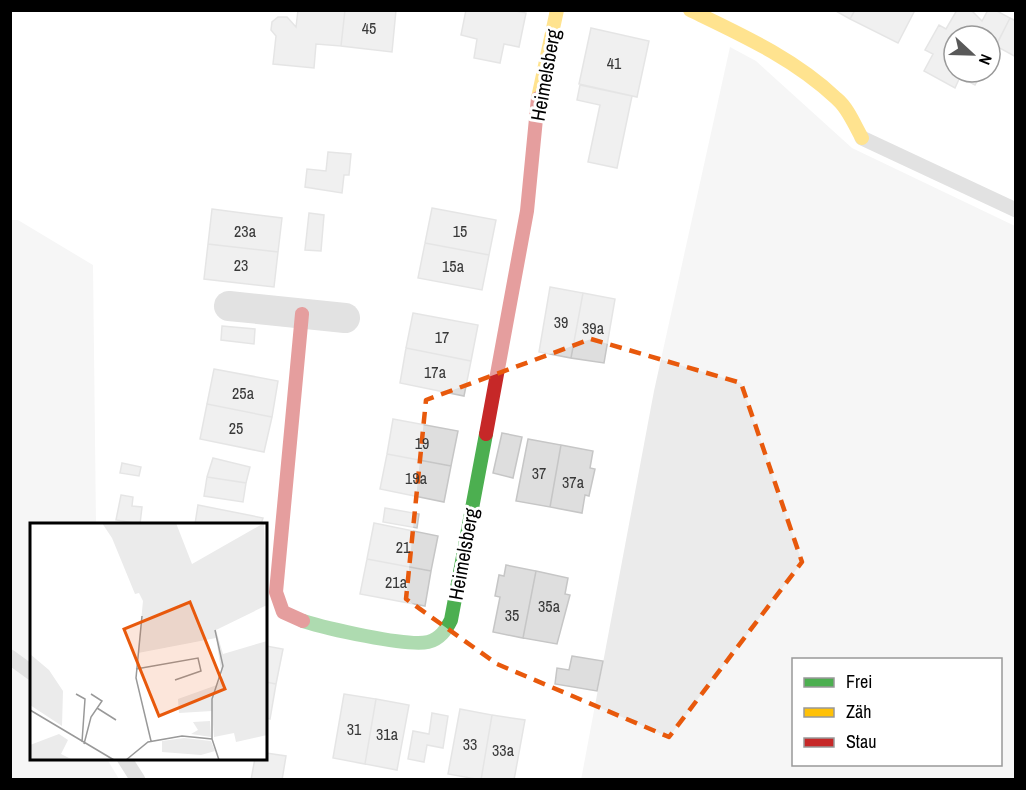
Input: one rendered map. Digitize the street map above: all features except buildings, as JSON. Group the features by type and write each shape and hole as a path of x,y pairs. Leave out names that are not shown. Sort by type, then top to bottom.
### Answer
{"street":[{"name":"Heimelsberg","path":"302,314 276,592 283,612 300,621 350,631 423,643 437,640 447,629 451,620 527,211 540,80 557,10"},
{"path":"690,10 767,47 807,75 839,100 862,138"},
{"path":"229,306 345,318"}],"lane":[{"path":"862,138 1016,210"},
{"path":"10,657 30,672"},
{"path":"125,760 138,780"}],"highlighted area":[{"path":"591,339 741,383 802,562 669,737 497,664 406,599 426,400"}],"shaded area":[{"path":"730,47 756,61 852,148 1015,226 1015,779 581,780 654,391"},
{"path":"10,220 18,220 93,265 96,523 30,523 30,760 108,760 119,779 11,780"}],"traffic: fast":[{"path":"303,621 403,642 428,642 442,634 451,620 486,434"}],"traffic: slow":[{"path":"538,98 557,10"},
{"path":"690,10 767,49 804,72 841,103 862,138"}],"traffic: jam":[{"path":"486,434 527,211 538,98"},
{"path":"302,314 276,592 283,612 303,621"}]}
